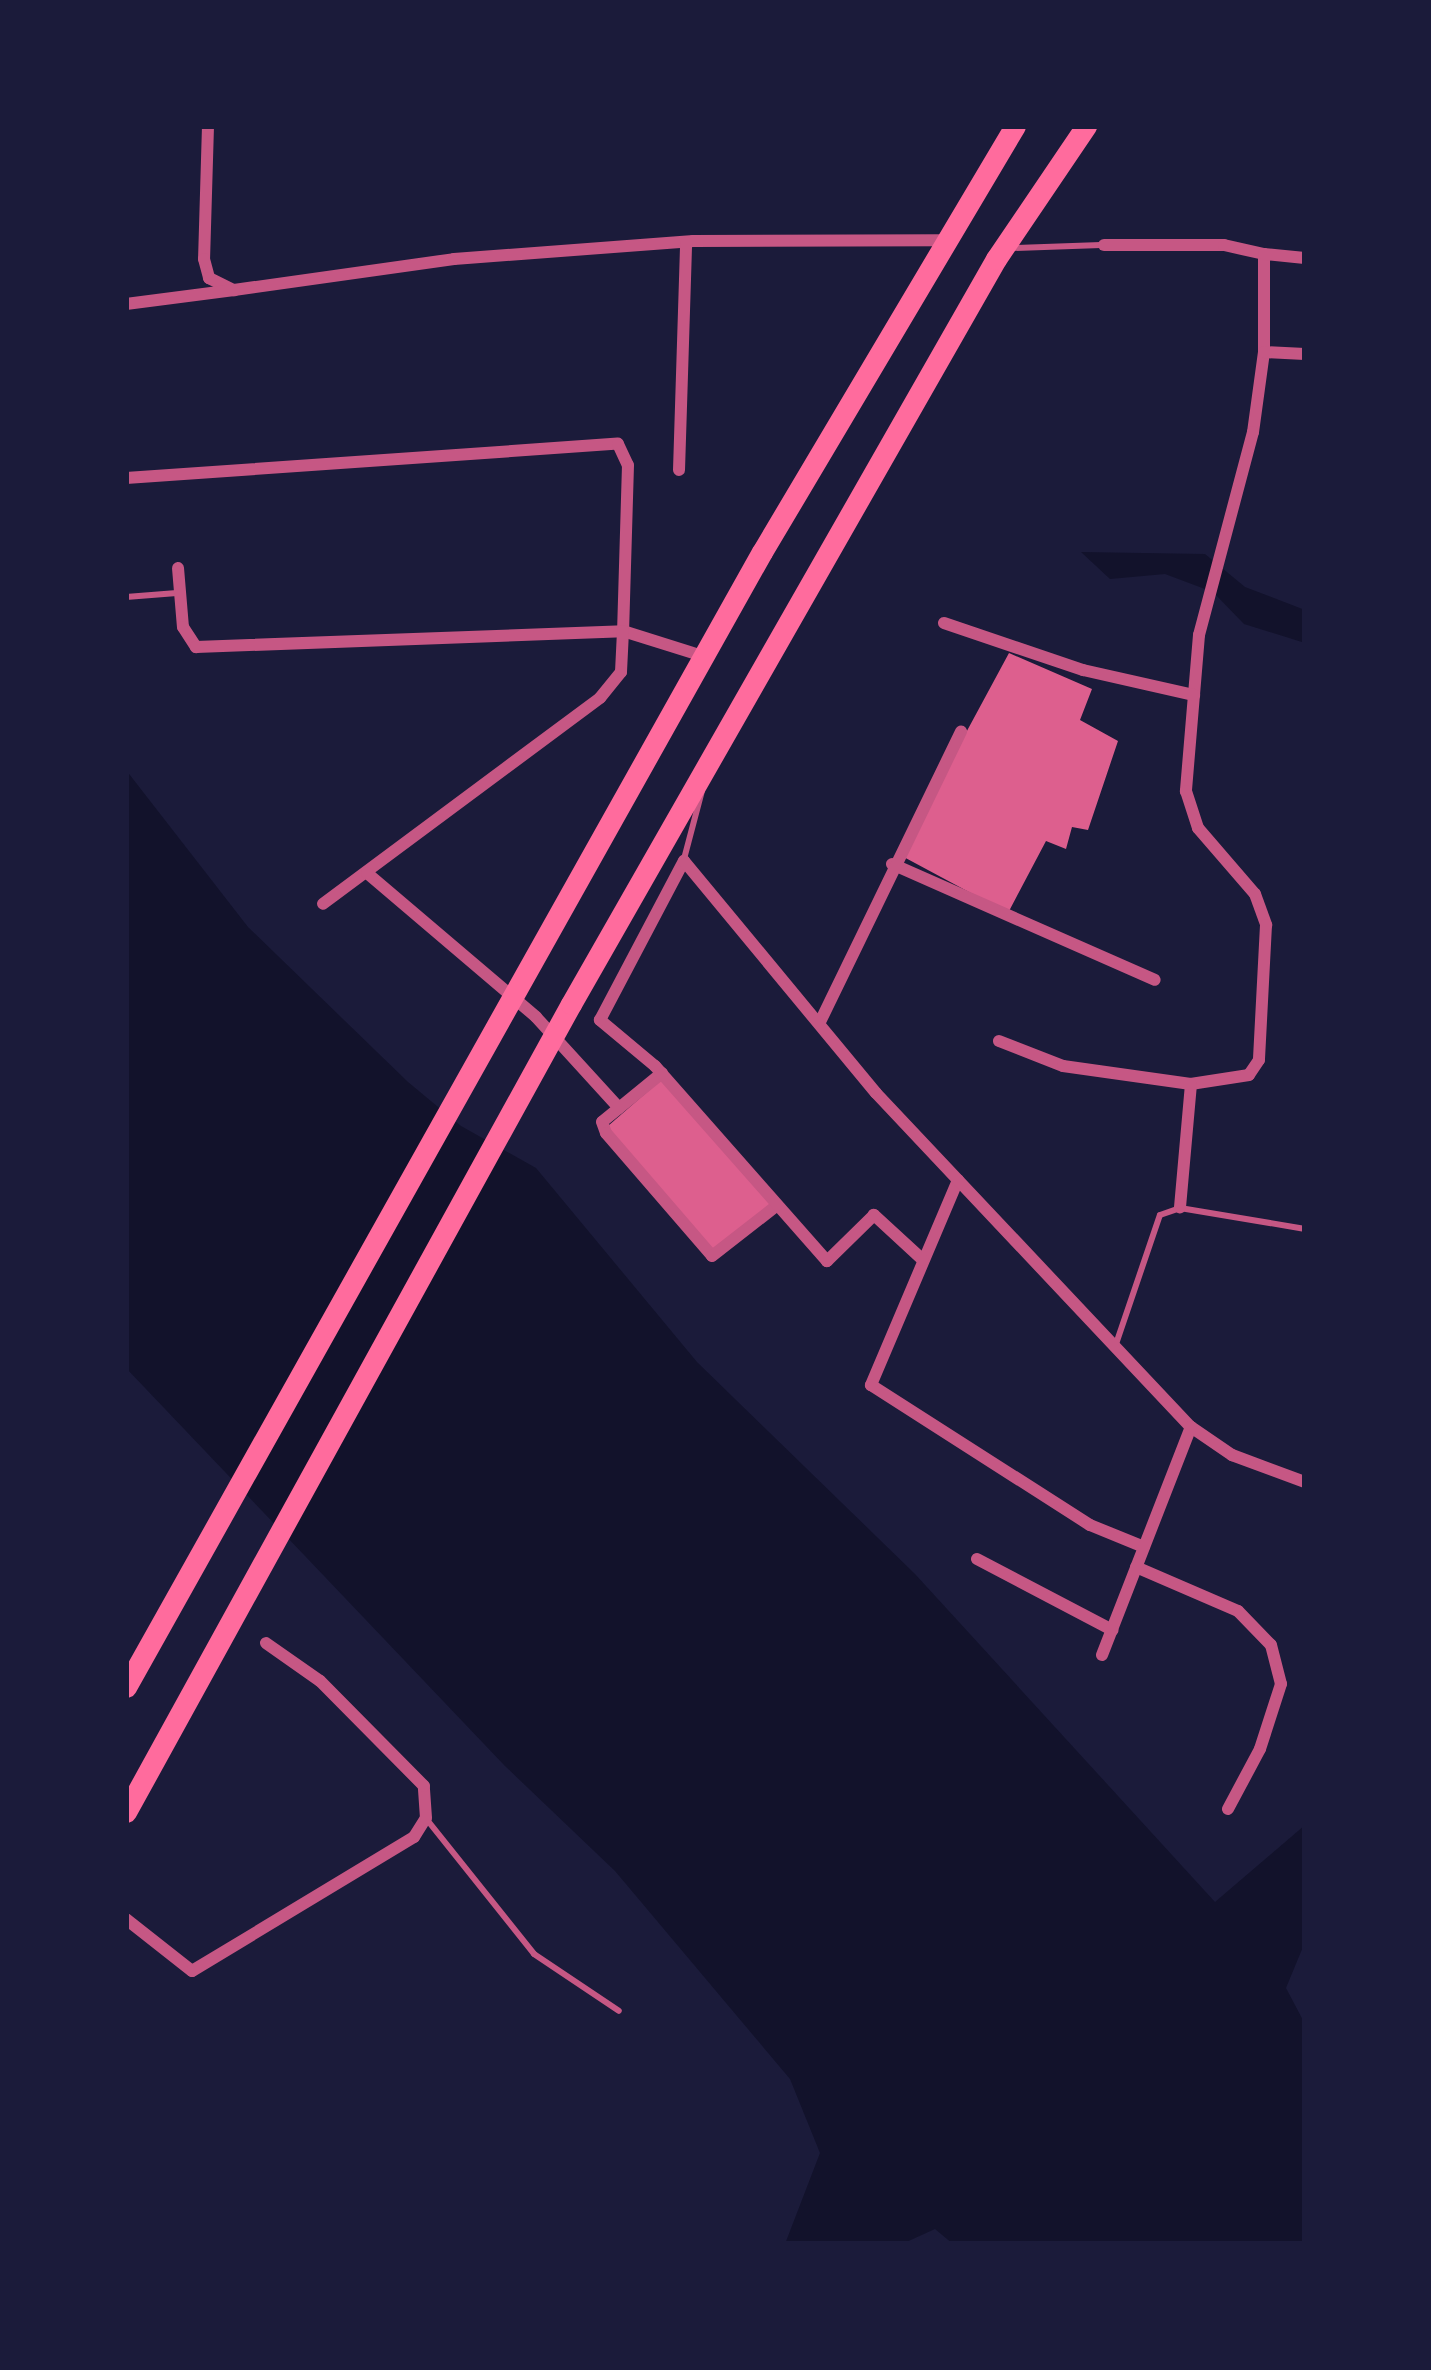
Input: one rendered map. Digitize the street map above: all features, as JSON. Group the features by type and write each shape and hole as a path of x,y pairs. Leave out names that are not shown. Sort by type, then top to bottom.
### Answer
{"highway":[{"path":"126,1687 703,656 941,240 1015,126"},
{"path":"126,1812 198,1674 711,758 1003,249 1086,126"}],"street":[{"path":"208,126 204,259 209,278 234,290"},
{"path":"126,304 454,259 686,243 941,240"},
{"path":"679,470 686,243"},
{"path":"1104,245 1224,245 1305,258"},
{"path":"999,1041 1063,1066 1191,1084 1250,1075 1259,1060 1269,946 1255,894 1198,828 1186,791 1206,607 1264,352 1264,254"},
{"path":"1264,352 1305,353"},
{"path":"126,478 618,444 628,465 623,632 612,688 323,904"},
{"path":"178,568 187,640 196,647 623,632 703,656"},
{"path":"944,623 1083,670 1194,695"},
{"path":"820,1022 892,864 961,731"},
{"path":"923,1260 874,1215 827,1261 662,1073 600,1020 684,861 958,1180 1191,1427 1232,1455 1305,1482"},
{"path":"892,864 1155,980"},
{"path":"367,873 552,1032 619,1108"},
{"path":"662,1073 602,1128 712,1256 775,1207"},
{"path":"1180,1208 1191,1084"},
{"path":"958,1180 871,1384 1090,1525 1144,1547"},
{"path":"1102,1655 1191,1427"},
{"path":"977,1558 1112,1630"},
{"path":"1136,1568 1238,1611 1271,1645 1281,1684 1260,1749 1228,1809"},
{"path":"126,1919 192,1971 414,1837 426,1818 424,1786 320,1681 266,1643"}],"lane":[{"path":"1003,249 1104,245"},
{"path":"126,597 180,592"},
{"path":"684,861 711,758"},
{"path":"1116,1344 1160,1215 1180,1208 1305,1229"},
{"path":"426,1818 534,1954 619,2011"}],"shaded area":[{"path":"1081,552 1205,554 1245,587 1305,610 1305,643 1244,624 1213,592 1165,574 1110,579"},
{"path":"126,770 248,927 408,1082 461,1126 536,1168 697,1362 915,1574 1215,1902 1305,1825 1305,1942 1286,1988 1305,2024 1305,2244 953,2244 935,2229 902,2244 785,2244 820,2153 790,2079 615,1871 505,1766 126,1368"}],"building":[{"path":"1009,653 1092,689 1080,720 1118,741 1088,830 1072,827 1066,849 1046,841 1008,913 900,855"},
{"path":"662,1079 772,1205 715,1254 605,1128"}]}
